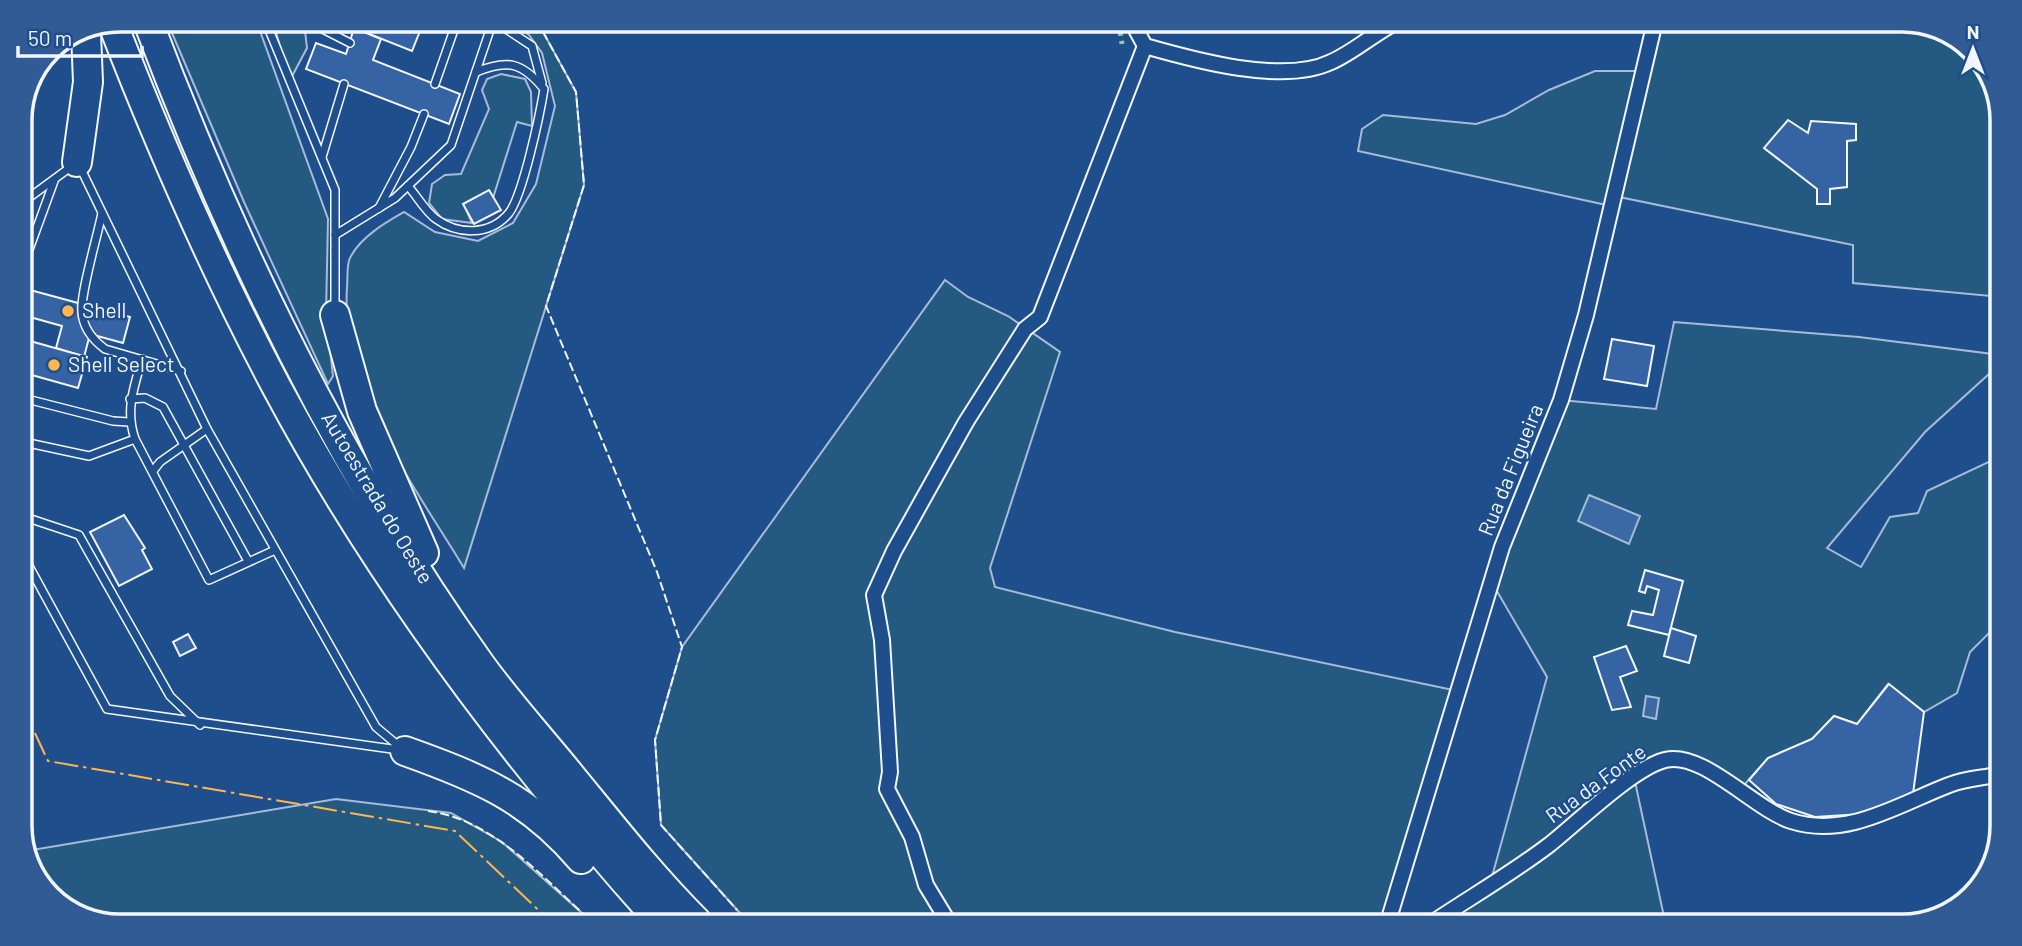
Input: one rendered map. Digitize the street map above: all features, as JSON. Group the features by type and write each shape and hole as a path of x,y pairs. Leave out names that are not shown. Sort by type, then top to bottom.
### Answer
{"highway":[{"name":"Autoestrada do Oeste","path":"116,32 158,136 244,324 276,387 345,506 421,623 503,736 653,914"},
{"name":"Autoestrada do Oeste","path":"152,32 192,139 272,315 369,493 480,665 627,848 689,914"},
{"path":"77,162 88,82 86,38"},
{"path":"335,315 362,411 457,630"},
{"path":"405,751 472,775 502,791 565,840 617,900 645,914"}],"street":[{"path":"1137,32 1145,47 1209,65 1280,71 1330,63 1380,32"},
{"name":"Rua da Figueira","path":"1390,914 1502,547 1558,410 1586,316 1653,32"},
{"path":"943,914 926,885 912,837 887,789 890,772 882,640 874,595 894,551 966,422 1025,329 1040,317 1145,47"},
{"name":"Rua da Fonte","path":"1446,914 1546,847 1633,778 1665,760 1692,760 1738,792 1791,821 1836,826 1882,815 1952,783 1990,776"}],"lane":[{"path":"270,32 335,190 335,315"},
{"path":"328,32 350,43"},
{"path":"435,84 453,32"},
{"path":"335,235 378,209 408,186 451,145 490,32"},
{"path":"408,186 435,218 458,231 487,229 509,213 538,127 544,89 532,47 510,32"},
{"path":"476,72 499,62 529,70 544,89"},
{"path":"322,158 344,84"},
{"path":"378,209 411,147 424,114"},
{"path":"32,196 77,162 207,429 376,727 405,751"},
{"path":"32,241 54,181"},
{"path":"102,212 82,311 87,328 96,342 105,349 180,371"},
{"path":"142,359 130,399 129,422 135,439 209,580 275,550"},
{"path":"130,399 145,398 163,407 248,561"},
{"path":"32,400 113,421 129,422"},
{"path":"153,471 160,462 207,429"},
{"path":"32,444 89,456 135,439"},
{"path":"32,519 79,535 170,695 200,725"},
{"path":"32,572 107,709 200,725 405,751"}],"shaded area":[{"path":"172,32 260,32 328,219 326,314 333,376 328,384 244,202"},
{"path":"276,32 305,32 307,48 290,80"},
{"path":"525,32 543,32 576,92 584,185 464,568 403,470 368,399 355,362 348,325 348,267 349,259 361,242 404,212 435,232 478,241 513,223 536,184 555,106 542,53"},
{"path":"1652,32 1902,32 1919,33 1938,39 1938,84 1983,84 1989,103 1990,296 1853,283 1853,245 1614,196 1611,206 1358,151 1362,129 1383,115 1476,124 1505,115 1549,90 1595,71 1642,71"},
{"path":"501,74 525,79 531,92 532,126 517,122 493,198 490,192 464,205 472,223 442,219 429,203 432,184 445,175 461,174 489,109 482,90 487,79"},
{"path":"945,280 968,297 1008,316 1060,352 990,568 995,587 1175,632 1458,691 1390,914 741,914 661,825 655,740 682,647"},
{"path":"1674,322 1859,337 1990,354 1990,373 1925,432 1827,548 1861,567 1890,517 1918,513 1927,491 1990,461 1990,632 1970,652 1957,693 1924,712 1888,684 1857,724 1834,716 1812,739 1768,758 1738,792 1689,761 1666,762 1634,777 1663,914 1445,914 1490,884 1547,677 1491,581 1561,400 1656,409"},
{"path":"1589,495 1640,516 1629,544 1578,521"},
{"path":"1646,696 1659,698 1656,719 1643,716"},
{"path":"336,799 451,813 502,842 583,914 103,913 76,903 57,889 35,850"}],"building":[{"path":"353,32 364,32 381,39 373,60 460,94 449,124 306,69 316,43 346,54"},
{"path":"364,32 420,32 412,51"},
{"path":"1788,120 1808,133 1811,121 1856,124 1856,140 1847,141 1847,187 1830,189 1830,204 1817,204 1817,189 1764,148"},
{"path":"489,190 501,210 474,224 463,204"},
{"path":"32,291 130,317 123,343 90,334 84,357 56,348 62,326 32,318"},
{"path":"1612,339 1654,346 1647,386 1604,379"},
{"name":"Shell Select","path":"32,342 87,357 78,388 32,375"},
{"path":"124,515 145,548 142,550 152,569 119,586 90,532"},
{"path":"1645,570 1683,581 1669,635 1628,625 1632,611 1653,615 1659,590 1647,586 1645,593 1639,591"},
{"path":"1671,628 1696,636 1689,663 1664,656"},
{"path":"188,634 196,648 180,656 173,642"},
{"path":"1626,646 1637,671 1620,677 1631,707 1612,710 1594,657"},
{"path":"1889,684 1924,712 1913,794 1862,814 1815,817 1776,804 1749,780 1768,758 1812,739 1834,716 1857,724"}],"hedge":[{"path":"1120,32 1122,44"}],"fence":[{"path":"543,32 576,92 584,185 546,306 657,572 682,647 655,740 661,825 737,910"},
{"path":"428,811 452,816 496,838 583,914"}],"power":[{"path":"32,727 48,761 455,831 543,914"}],"place":[{"name":"Shell","path":"68,311"},
{"name":"Shell Select","path":"54,365"}]}
